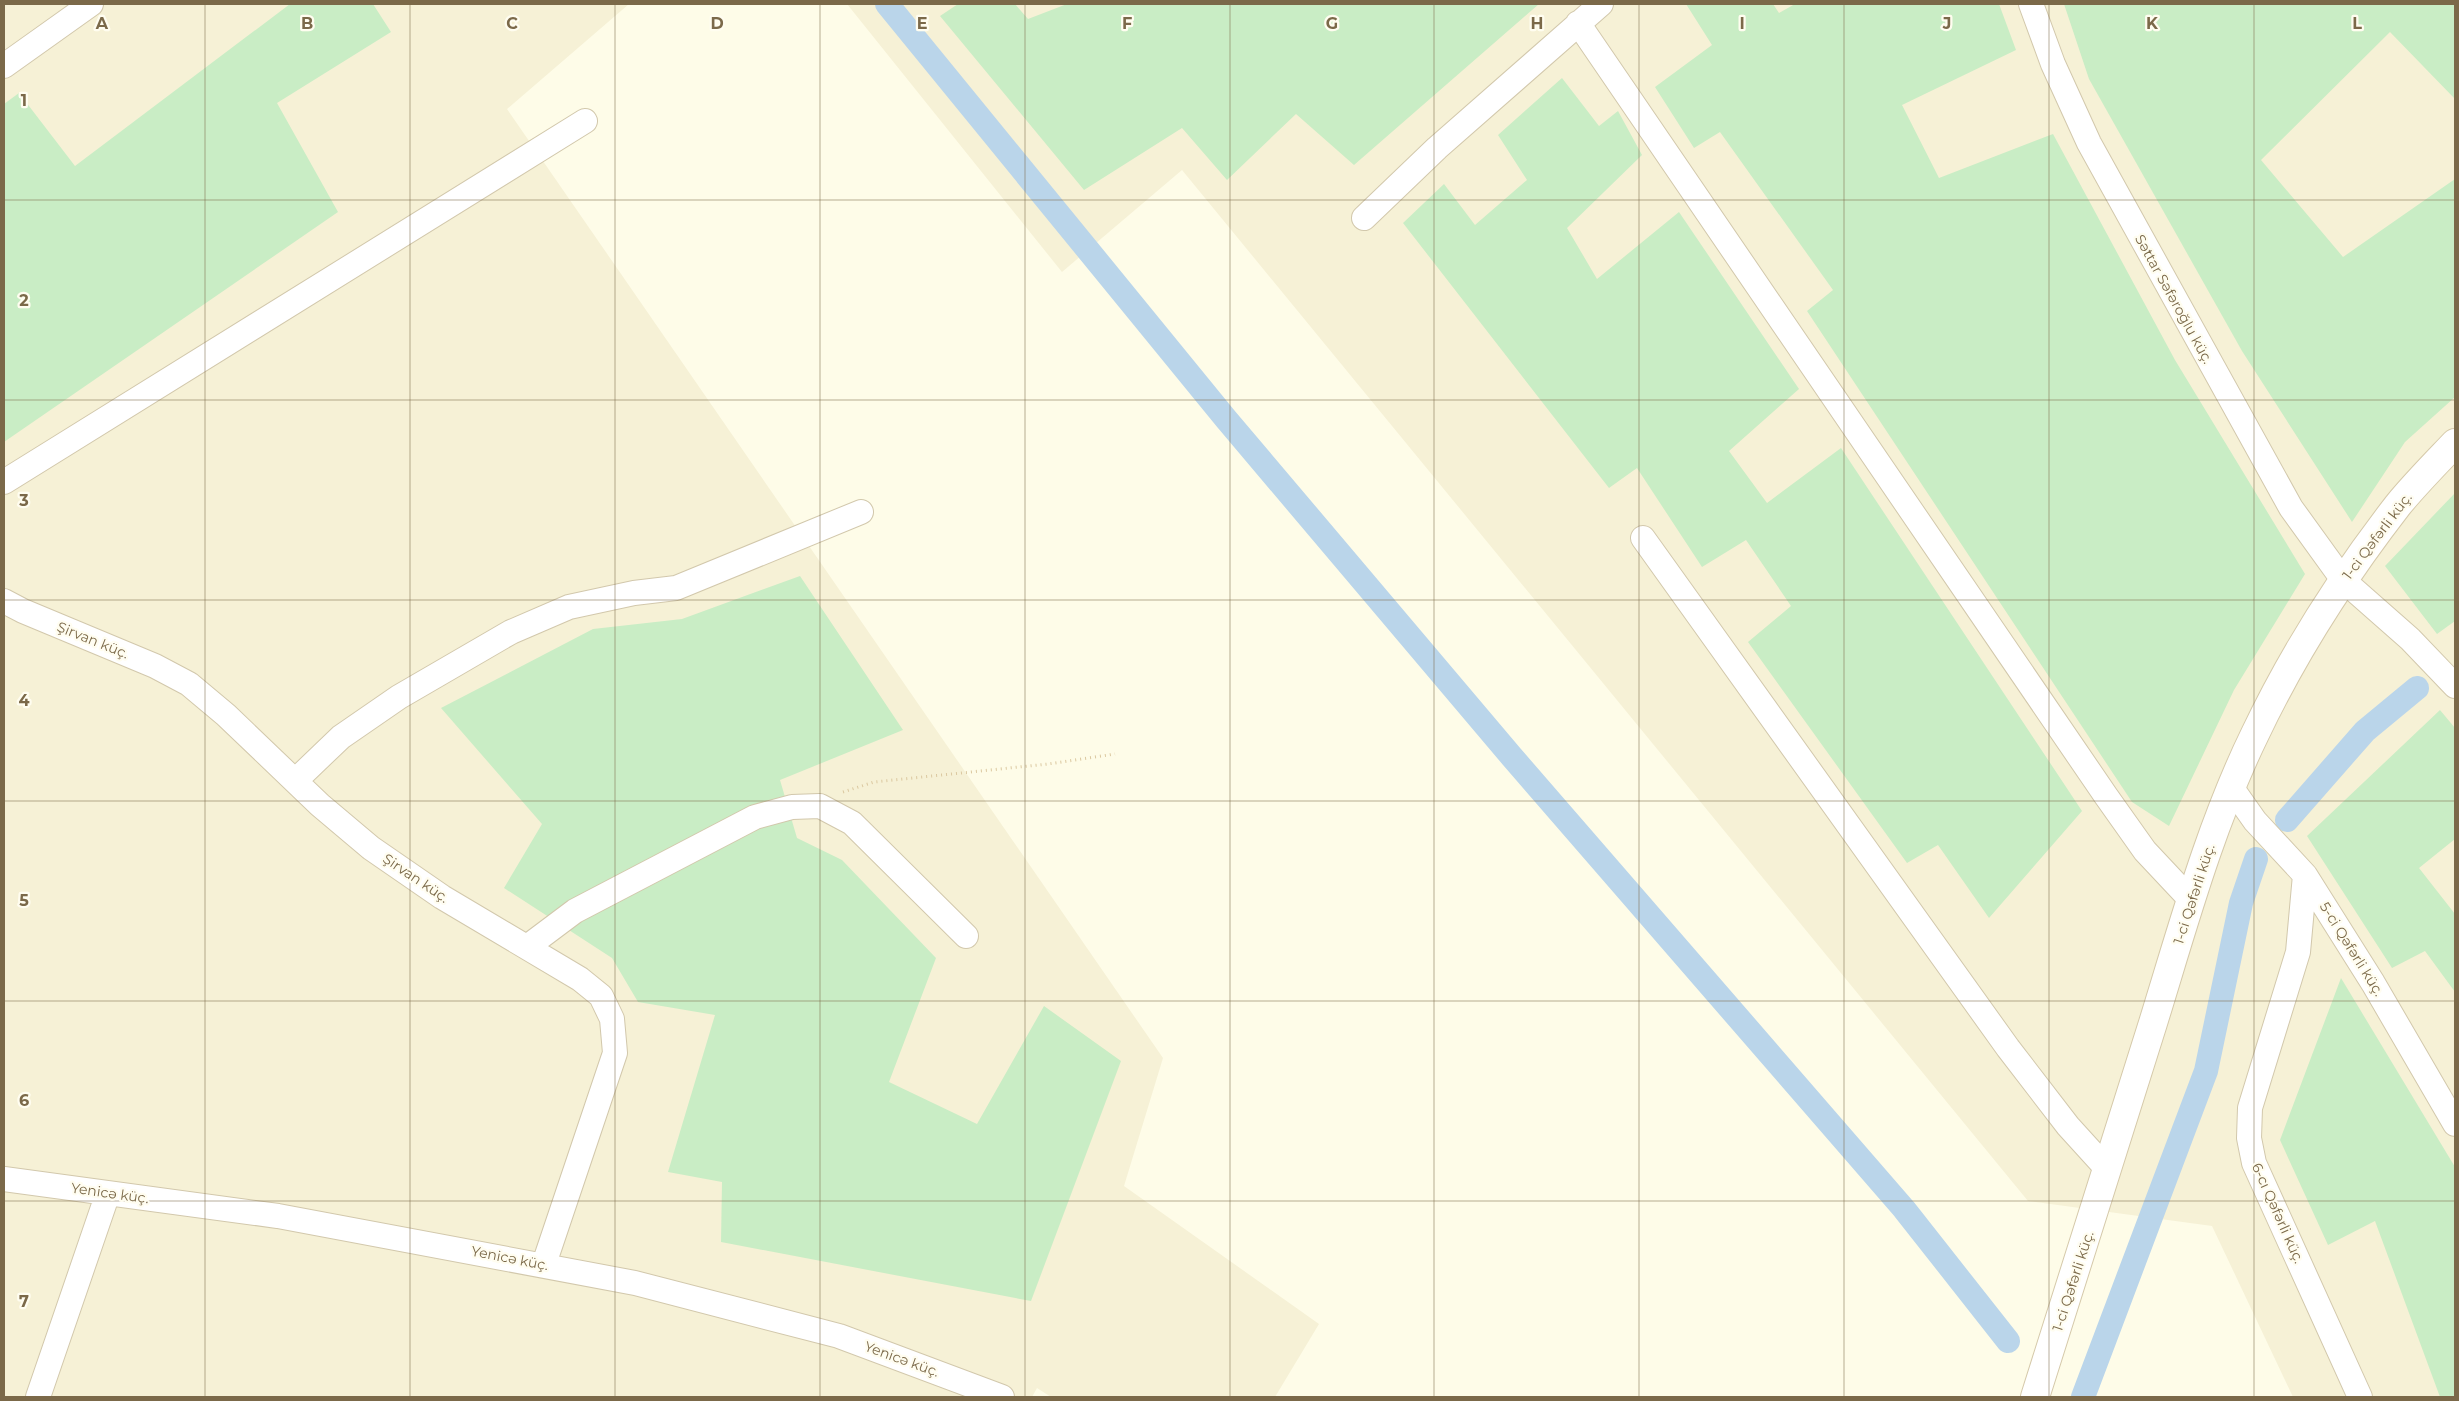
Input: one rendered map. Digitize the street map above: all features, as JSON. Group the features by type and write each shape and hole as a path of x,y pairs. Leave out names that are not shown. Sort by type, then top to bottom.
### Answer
{"street":[{"path":"4,66 91,4"},
{"path":"1364,218 1437,148 1601,4"},
{"name":"Səttar Səfəroğlu küç.","path":"2031,4 2053,64 2089,143 2291,508 2343,580 2410,639 2455,686"},
{"path":"1578,23 2106,796 2145,851 2191,900"},
{"path":"4,482 585,122"},
{"name":"1-ci Qəfərli küç.","path":"2035,1397 2108,1170 2191,900 2231,787 2255,733 2304,642 2343,580 2400,503 2455,443"},
{"path":"295,781 348,732 399,697 512,632 569,607 634,593 676,588 861,512"},
{"path":"1643,538 2008,1048 2068,1126 2108,1170"},
{"name":"Şirvan küç.","path":"4,601 23,612 155,666 189,684 226,715 295,781 371,848 442,897 580,979 601,996 612,1019 615,1052 544,1264"},
{"name":"5-ci Qəfərli küç.","path":"2231,787 2260,827 2305,875 2368,974 2455,1124"},
{"path":"528,947 575,911 755,817 792,807 820,806 852,823 966,936"},
{"name":"6-cı Qəfərli küç.","path":"2305,875 2298,952 2250,1108 2249,1138 2254,1163 2360,1397"},
{"name":"Yenicə küç.","path":"4,1179 278,1216 544,1264 635,1283 839,1336 1002,1397"},
{"path":"38,1397 108,1193"}],"path":[{"path":"820,806 837,794 874,782 1048,764 1115,754"}],"shaded area":[{"path":"4,4 629,4 507,109 1163,1058 1124,1186 1319,1324 1275,1397 1051,1397 1037,1388 1032,1397 4,1397"},
{"path":"847,4 2455,4 2455,1397 2293,1397 2212,1226 2028,1201 1182,170 1062,272"}],"green space":[{"path":"290,4 373,4 391,32 277,103 338,212 4,442 4,104 19,93 75,166"},
{"path":"958,4 1015,4 1028,19 1067,4 1539,4 1354,165 1296,114 1227,180 1182,128 1084,190 940,16"},
{"path":"1686,4 1773,4 1779,13 1795,4 1999,4 2016,50 1902,105 1939,178 2053,134 2175,360 2305,574 2234,690 2169,826 2132,802 1807,311 1833,290 1720,132 1694,148 1655,87 1712,45"},
{"path":"2064,4 2455,4 2455,99 2390,32 2261,160 2343,257 2455,179 2455,397 2405,442 2352,522 2242,351 2089,79"},
{"path":"1562,78 1599,126 1618,111 1642,155 1567,228 1597,279 1679,212 1799,389 1729,451 1767,503 1841,448 2082,811 1989,918 1938,845 1907,863 1748,642 1791,606 1746,540 1702,567 1637,468 1609,488 1403,223 1444,184 1475,225 1527,180 1498,135"},
{"path":"2455,493 2455,621 2437,634 2385,566"},
{"path":"800,576 903,730 780,780 797,838 842,860 936,958 889,1082 977,1124 1044,1006 1121,1061 1031,1301 721,1242 722,1182 668,1172 715,1015 638,1002 612,958 504,888 542,824 441,708 593,629 682,619"},
{"path":"2440,710 2455,728 2455,839 2419,868 2455,914 2455,992 2425,951 2392,968 2307,836"},
{"path":"2341,978 2455,1167 2455,1397 2440,1397 2375,1221 2328,1245 2280,1140"}],"waterway":[{"path":"887,4 1226,419 1512,757 1904,1209 2008,1341"},
{"path":"2287,820 2365,731 2417,688"},
{"path":"2083,1397 2206,1071 2241,903 2256,859"}]}
